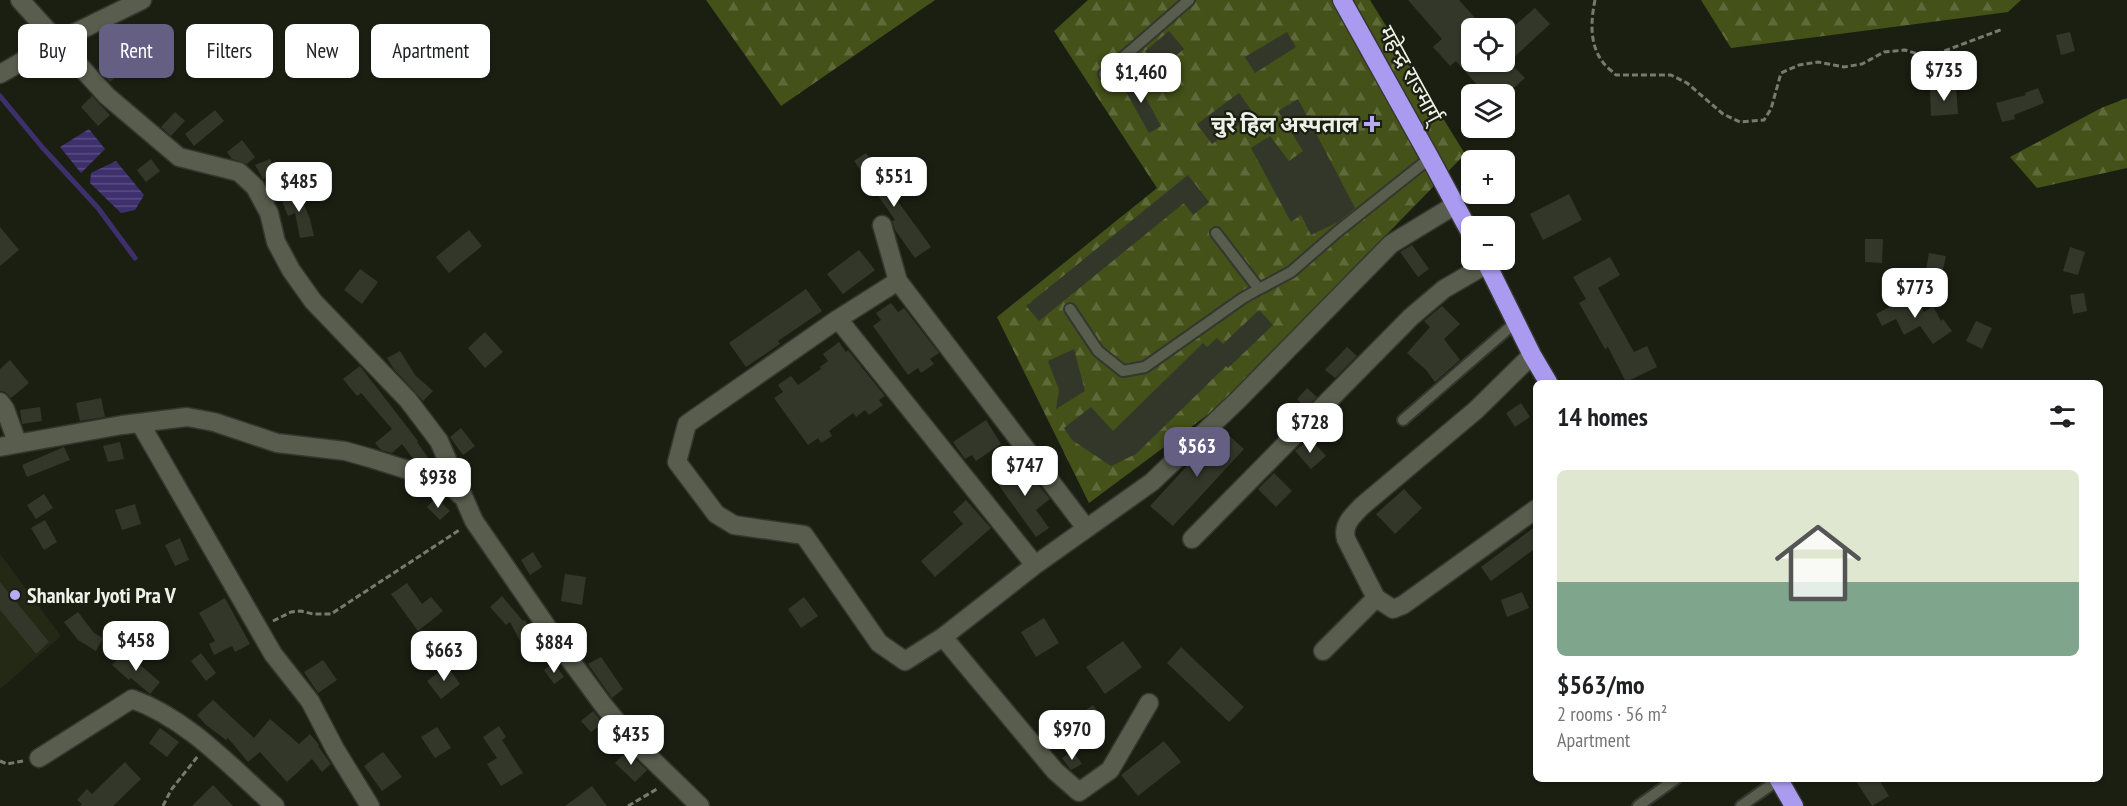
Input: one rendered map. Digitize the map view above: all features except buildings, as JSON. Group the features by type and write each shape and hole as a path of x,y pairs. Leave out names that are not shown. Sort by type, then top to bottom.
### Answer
{"highway":[{"name":"महेन्द्र राज्मार्ग्","path":"1342,0 1461,217"},
{"path":"1490,270 1547,380"},
{"path":"1780,782 1794,806"}],"street":[{"path":"20,0 41,24"},
{"path":"87,27 142,0"},
{"path":"0,74 18,64"},
{"path":"87,75 106,96 179,157 239,172 255,187 269,213 276,242 291,270 313,301 408,400 439,441 474,520 604,706 631,739 700,806"},
{"path":"898,281 838,319 687,424 677,462 716,514 734,525 804,535 879,643 905,662 943,638 1035,565 1152,482 1238,400 1391,243 1455,206"},
{"path":"882,225 898,281 1086,528"},
{"path":"1192,539 1411,317 1444,289 1474,270"},
{"path":"838,319 1035,565"},
{"path":"1532,355 1476,410 1371,498 1348,521 1344,532 1376,598 1394,609 1403,605 1533,510"},
{"path":"0,402 5,409 9,445 187,417 214,422 277,443 345,451 449,483 465,500"},
{"path":"140,423 273,654 310,701 335,749 370,806"},
{"path":"1323,651 1376,598"},
{"path":"943,638 1055,771 1079,792 1110,770 1149,703"},
{"path":"39,758 132,699 166,713 207,745 275,806"}],"lane":[{"path":"1104,74 1189,0"},
{"path":"1070,309 1098,351 1123,372 1145,367 1243,298 1290,272 1430,158"},
{"path":"1216,233 1259,289"},
{"path":"1403,420 1516,322"},
{"path":"1638,806 1671,782"},
{"path":"1741,806 1774,782"}],"path":[{"path":"1595,0 1590,22 1595,45 1602,61 1616,75 1671,75 1687,83 1723,114 1740,122 1764,120 1771,109 1781,73 1799,65 1818,62 1844,67 1862,64 1884,52 1905,50 1928,57 2003,29"},
{"path":"257,626 291,612 331,614 474,520"},
{"path":"163,806 171,790 207,745"},
{"path":"0,761 7,764 39,758"},
{"path":"628,806 672,780"}],"shaded area":[{"path":"89,129 105,149 81,173 60,147"},
{"path":"116,161 144,195 135,210 121,213 90,183 91,173"},
{"name":"Shankar Jyoti Pra V","path":"0,554 61,636 0,689"}],"green space":[{"path":"706,0 935,0 781,106"},
{"path":"1088,0 1370,0 1463,150 1461,158 1222,404 1089,503 997,317 1157,188 1054,31"},
{"path":"1701,0 2021,0 2008,12 1731,48"},
{"path":"2127,98 2127,168 2037,188 2010,157 2101,108"}],"waterway":[{"path":"0,96 42,147 98,208 135,258"}],"place":[{"name":"चुरे हिल अस्पताल","path":"1372,124"},
{"name":"Shankar Jyoti Pra V","path":"15,595"}]}
